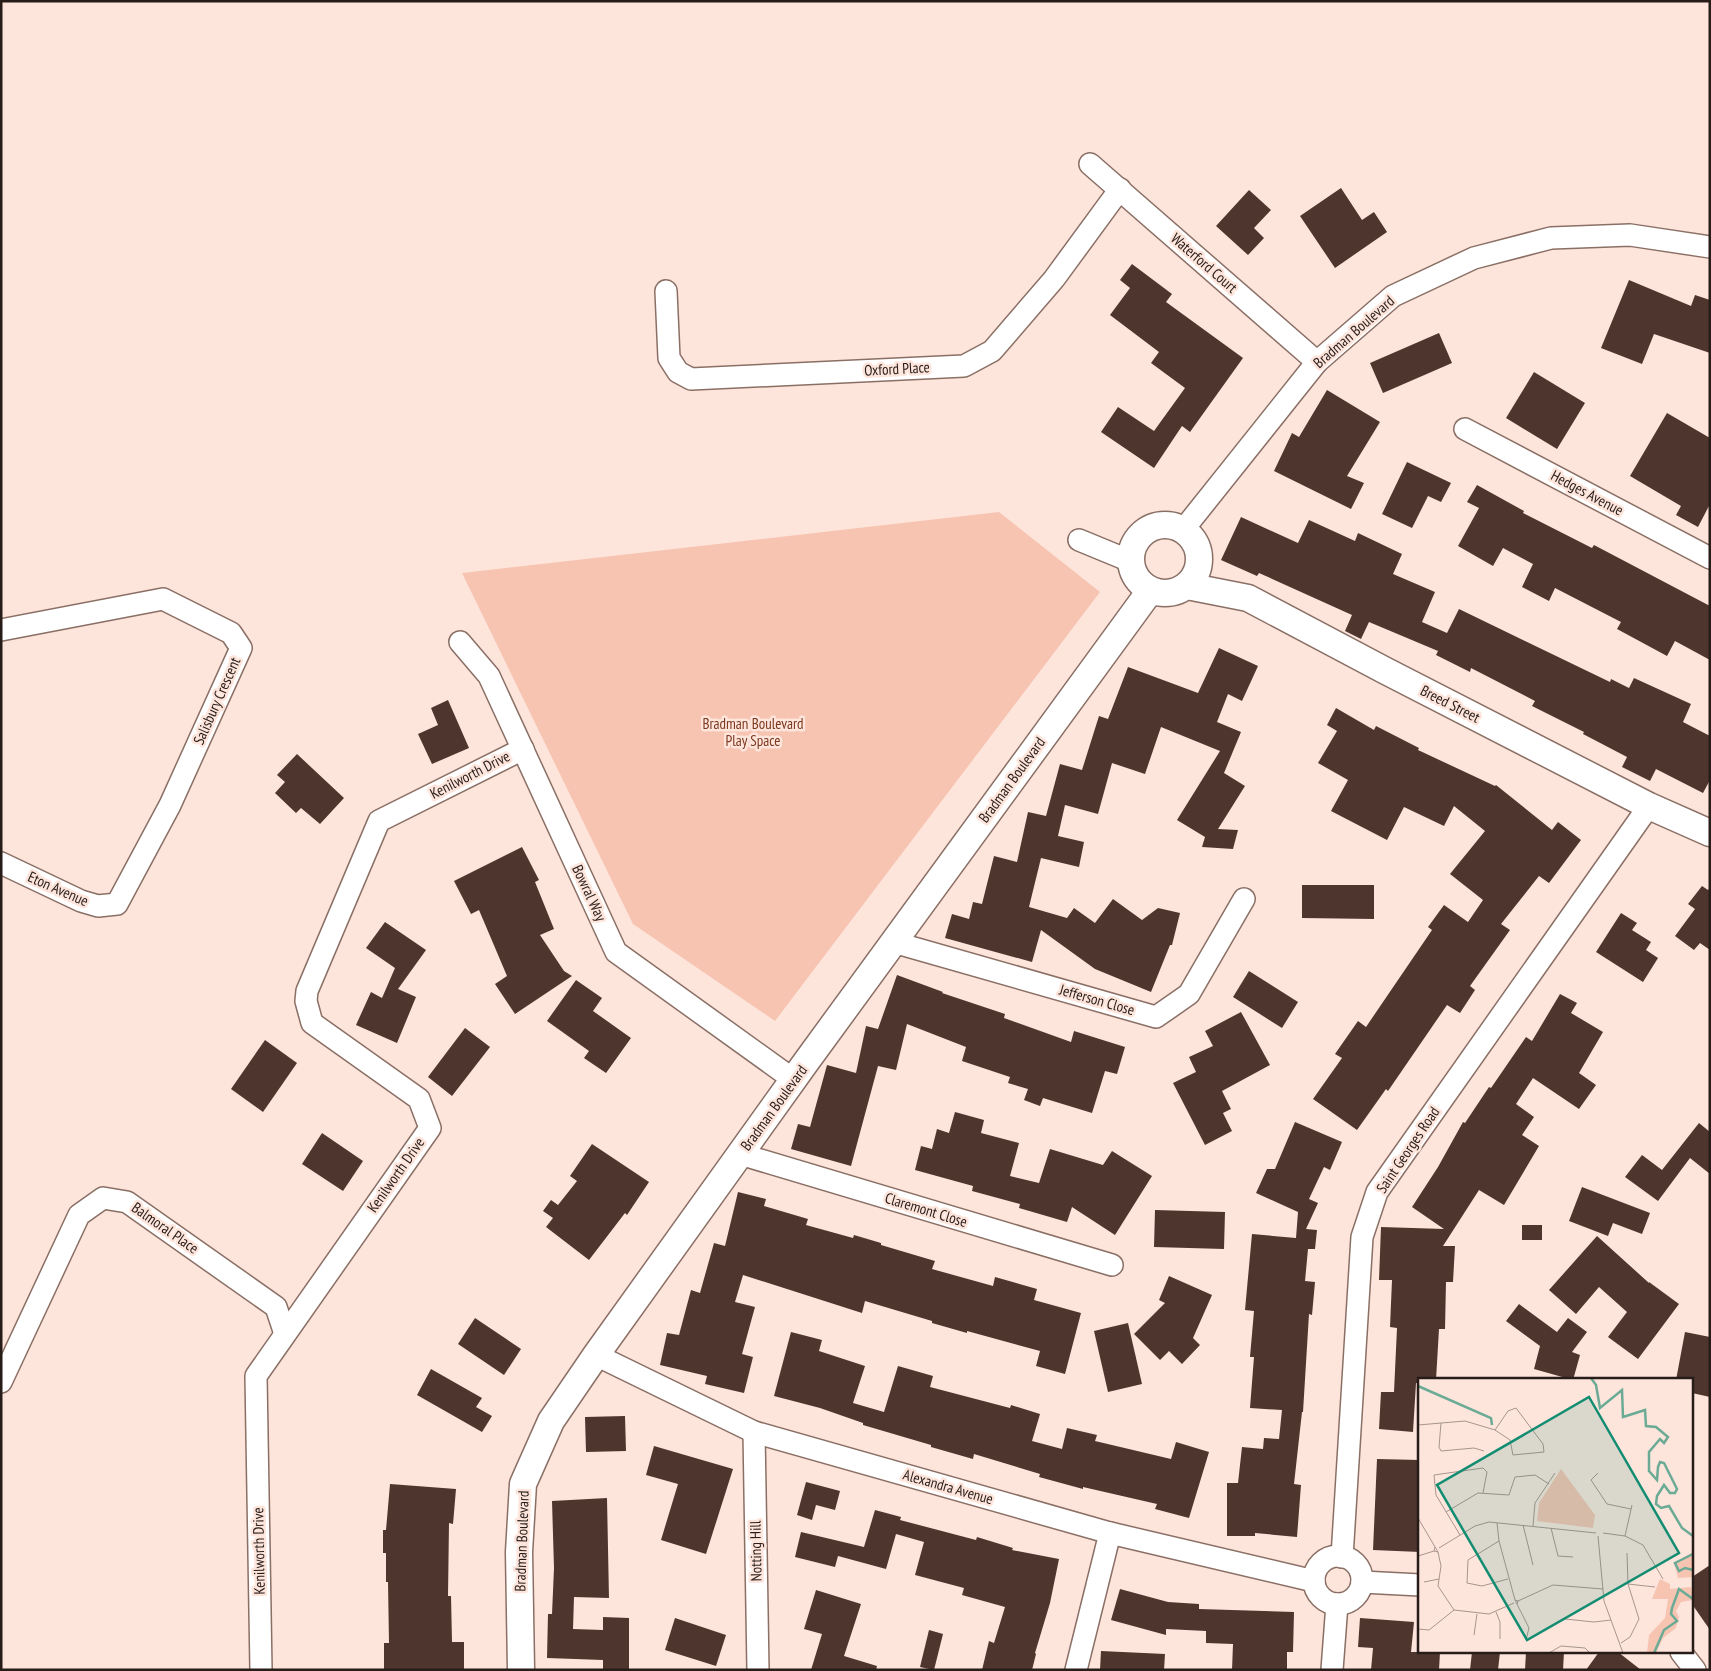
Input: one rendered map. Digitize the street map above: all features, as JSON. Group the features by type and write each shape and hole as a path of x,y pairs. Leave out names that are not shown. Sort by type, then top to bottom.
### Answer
{"street":[{"name":"Waterford Court","path":"1090,164 1317,362"},
{"name":"Oxford Place","path":"666,291 669,358 678,372 691,379 964,366 992,351 1054,279 1120,189"},
{"name":"Bradman Boulevard","path":"1183,530 1317,362 1393,296 1474,258 1551,238 1630,235 1710,247"},
{"name":"Hedges Avenue","path":"1465,429 1710,558"},
{"path":"1160,525 1170,525 1183,530 1194,542 1199,557 1198,568 1194,578 1187,586 1169,594 1150,591 1137,579 1132,571 1131,551 1135,542 1150,528 1160,525"},
{"path":"1079,540 1130,561"},
{"path":"1199,557 1248,598"},
{"name":"Breed Street","path":"1187,586 1248,598 1648,806 1710,833"},
{"name":"Bradman Boulevard","path":"521,1670 519,1552 523,1484 551,1422 596,1355 740,1154 1150,591"},
{"name":"Salisbury Crescent","path":"1,630 163,599 231,634 241,648 170,805 117,904"},
{"name":"Bowral Way","path":"460,642 489,676 616,952 794,1080"},
{"name":"Kenilworth Drive","path":"261,1670 256,1376 430,1128 419,1099 312,1023 306,1001 307,991 379,821 523,749"},
{"name":"Saint Georges Road","path":"1342,1557 1362,1237 1377,1192 1648,806"},
{"name":"Eton Avenue","path":"1,864 81,901 98,906 117,904"},
{"name":"Jefferson Close","path":"893,942 1156,1017 1189,994 1244,899"},
{"name":"Claremont Close","path":"740,1154 1112,1265"},
{"name":"Balmoral Place","path":"1,1382 79,1215 103,1198 127,1202 276,1307 285,1334"},
{"name":"Alexandra Avenue","path":"596,1355 754,1432 1110,1533 1314,1581"},
{"name":"Notting Hill","path":"754,1432 758,1670"},
{"path":"1076,1670 1110,1533"},
{"path":"1334,1557 1342,1557 1350,1560 1357,1566 1361,1573 1362,1582 1360,1589 1351,1601 1336,1604 1328,1602 1321,1597 1316,1590 1314,1581 1319,1565 1334,1557"},
{"path":"1362,1582 1418,1584"},
{"path":"1332,1670 1336,1604"},
{"path":"1683,1654 1695,1670"}],"green space":[{"name":"Bradman Boulevard Play Space","path":"999,512 1100,592 775,1021 633,924 462,573"}],"building":[{"path":"1341,188 1362,220 1374,212 1387,232 1335,268 1300,216"},
{"path":"1249,190 1271,210 1254,228 1264,238 1248,255 1216,226"},
{"path":"1132,264 1172,294 1166,302 1243,358 1190,432 1182,426 1154,468 1101,432 1118,407 1154,431 1185,388 1151,363 1159,352 1110,315 1130,288 1120,280"},
{"path":"1629,280 1691,306 1695,295 1710,300 1710,353 1654,334 1642,364 1601,348"},
{"path":"1439,333 1452,363 1383,393 1370,363"},
{"path":"1534,372 1585,403 1557,449 1506,418"},
{"path":"1327,390 1380,422 1347,476 1364,483 1351,509 1274,471 1292,433 1299,437"},
{"path":"1667,413 1710,438 1710,504 1698,527 1676,515 1681,506 1630,476"},
{"path":"1407,462 1451,483 1441,502 1428,496 1412,528 1382,514"},
{"path":"1477,485 1524,511 1523,513 1592,548 1594,545 1710,606 1710,660 1675,641 1667,656 1617,629 1621,622 1555,588 1549,601 1522,587 1533,564 1503,548 1493,566 1458,546 1479,508 1467,502"},
{"path":"1241,517 1298,543 1309,520 1355,541 1358,533 1402,554 1393,574 1435,592 1422,622 1447,633 1459,609 1610,682 1611,679 1629,688 1634,678 1691,704 1683,722 1710,736 1710,780 1703,793 1656,769 1650,781 1622,767 1627,757 1583,734 1584,732 1532,706 1535,701 1471,668 1470,672 1436,655 1438,651 1369,622 1361,639 1345,631 1352,615 1259,573 1257,576 1221,560"},
{"path":"1219,648 1258,666 1242,701 1228,694 1217,722 1241,732 1224,773 1245,786 1218,829 1238,830 1233,849 1202,847 1205,837 1177,820 1220,751 1161,727 1145,774 1112,763 1098,814 1065,805 1058,836 1084,842 1079,867 1041,858 1029,907 1067,918 1074,908 1095,923 1113,899 1142,920 1158,908 1180,913 1172,945 1170,945 1151,992 1095,969 1041,930 1032,962 945,938 952,914 969,919 973,902 982,904 994,856 1017,862 1028,812 1046,816 1060,764 1082,770 1099,716 1108,719 1128,667 1198,693"},
{"path":"448,700 469,748 432,764 418,734 438,725 431,708"},
{"path":"1336,708 1374,730 1376,726 1419,748 1418,750 1496,785 1552,830 1558,822 1581,840 1549,883 1539,876 1501,924 1510,930 1470,986 1475,990 1460,1013 1447,1005 1388,1091 1386,1089 1357,1130 1313,1099 1342,1058 1335,1054 1358,1021 1366,1027 1432,930 1428,927 1444,905 1468,922 1483,900 1450,874 1485,831 1454,806 1444,826 1404,807 1387,840 1331,811 1348,780 1318,763 1337,731 1327,725"},
{"path":"297,754 344,798 320,824 301,808 296,813 275,793 285,782 277,775"},
{"path":"522,847 539,880 535,882 554,929 540,935 564,971 572,976 515,1014 495,984 507,976 479,910 471,914 454,881"},
{"path":"1302,885 1374,885 1374,919 1302,918"},
{"path":"1702,886 1708,890 1710,888 1710,950 1700,943 1694,950 1675,936 1695,909 1688,904"},
{"path":"1621,913 1637,923 1632,930 1651,942 1646,950 1658,958 1643,982 1596,952"},
{"path":"385,922 426,950 398,989 416,997 397,1043 356,1025 371,992 382,998 395,968 366,948"},
{"path":"1249,971 1298,1002 1282,1028 1233,997"},
{"path":"897,975 942,993 1005,1014 1004,1018 1071,1042 1074,1031 1125,1047 1117,1074 1105,1071 1092,1113 1043,1098 1040,1106 1024,1100 1028,1089 1008,1083 1010,1077 962,1061 966,1047 907,1024 896,1070 878,1066 851,1166 791,1149 798,1124 810,1127 827,1065 856,1073 866,1026 878,1029"},
{"path":"576,980 602,998 593,1011 631,1038 606,1073 584,1058 589,1051 547,1021"},
{"path":"1560,994 1577,1003 1571,1013 1603,1032 1579,1073 1596,1085 1579,1109 1533,1078 1516,1104 1534,1117 1522,1135 1539,1146 1504,1205 1479,1190 1443,1246 1455,1246 1453,1282 1446,1282 1445,1329 1439,1329 1436,1378 1418,1378 1418,1383 1416,1383 1413,1432 1379,1429 1381,1392 1394,1392 1397,1328 1390,1327 1392,1280 1379,1280 1381,1227 1444,1229 1412,1207 1438,1167 1463,1122 1465,1123 1489,1087 1491,1088 1526,1037 1532,1041"},
{"path":"1241,1012 1270,1065 1222,1091 1231,1109 1223,1113 1232,1131 1205,1145 1173,1083 1196,1072 1189,1057 1213,1046 1205,1031"},
{"path":"465,1028 490,1047 452,1096 428,1077"},
{"path":"265,1040 297,1063 263,1112 231,1089"},
{"path":"955,1112 984,1120 981,1133 1019,1143 1010,1176 1039,1183 1050,1149 1103,1165 1112,1151 1152,1176 1115,1235 1072,1207 1067,1222 1019,1208 1020,1204 972,1191 973,1186 915,1170 921,1146 932,1149 937,1129 949,1133"},
{"path":"1295,1122 1342,1142 1330,1170 1324,1167 1309,1199 1318,1203 1306,1229 1317,1230 1315,1249 1308,1249 1305,1281 1315,1282 1312,1315 1309,1314 1303,1412 1294,1484 1301,1485 1297,1537 1255,1533 1255,1536 1227,1536 1227,1483 1238,1483 1242,1447 1263,1449 1264,1438 1279,1439 1282,1410 1250,1408 1254,1357 1250,1357 1254,1311 1245,1310 1252,1234 1296,1238 1298,1212 1256,1193 1267,1169 1275,1169"},
{"path":"1699,1123 1710,1132 1710,1174 1690,1158 1658,1201 1625,1177 1642,1155 1662,1170"},
{"path":"322,1133 363,1161 343,1191 302,1164"},
{"path":"592,1144 649,1182 627,1215 625,1213 589,1260 546,1227 553,1218 543,1211 551,1200 558,1205 577,1181 570,1176"},
{"path":"1582,1187 1650,1213 1642,1234 1613,1223 1608,1236 1569,1221"},
{"path":"738,1192 766,1199 764,1206 808,1219 806,1225 853,1238 854,1235 881,1243 881,1245 935,1261 932,1269 993,1286 995,1277 1037,1289 1034,1300 1081,1313 1065,1374 1036,1366 1040,1351 932,1323 932,1321 865,1301 862,1313 743,1275 735,1302 755,1307 742,1354 753,1357 744,1393 705,1384 707,1376 660,1365 667,1333 679,1335 691,1290 700,1293 714,1243 725,1246"},
{"path":"1155,1210 1225,1212 1224,1249 1154,1247"},
{"path":"1522,1225 1542,1225 1542,1240 1522,1240"},
{"path":"1597,1236 1649,1283 1679,1304 1638,1359 1608,1337 1627,1312 1599,1287 1576,1314 1549,1290"},
{"path":"1169,1276 1212,1295 1193,1338 1200,1345 1182,1364 1169,1351 1160,1360 1134,1334 1165,1303 1159,1300"},
{"path":"1519,1304 1557,1332 1568,1318 1587,1332 1572,1352 1580,1355 1574,1378 1566,1378 1534,1369 1540,1346 1506,1321"},
{"path":"475,1318 521,1349 504,1375 458,1344"},
{"path":"1128,1323 1142,1384 1108,1392 1094,1331"},
{"path":"791,1332 822,1340 819,1351 865,1366 853,1403 884,1412 898,1366 933,1376 930,1387 1010,1408 1011,1405 1040,1414 1032,1441 1062,1449 1067,1428 1097,1435 1095,1441 1171,1459 1176,1442 1209,1452 1189,1518 1155,1509 1157,1504 1083,1487 1083,1489 1039,1477 1040,1474 974,1454 973,1459 931,1447 931,1445 863,1425 863,1423 820,1408 774,1396"},
{"path":"1685,1332 1710,1337 1710,1397 1694,1393 1694,1378 1676,1378"},
{"path":"431,1369 482,1398 476,1407 492,1416 482,1432 417,1395"},
{"path":"625,1416 626,1451 586,1452 585,1417"},
{"path":"654,1446 733,1469 706,1554 661,1540 678,1484 646,1475"},
{"path":"1377,1459 1418,1460 1418,1552 1373,1550"},
{"path":"806,1482 840,1491 835,1510 816,1505 812,1520 797,1515"},
{"path":"390,1484 456,1489 453,1524 449,1523 448,1596 451,1596 452,1642 464,1642 464,1670 384,1670 384,1643 389,1643 388,1582 386,1582 386,1553 383,1553 383,1530 386,1530"},
{"path":"607,1498 609,1598 574,1597 573,1629 603,1630 603,1617 629,1618 629,1670 603,1669 603,1660 547,1658 548,1614 552,1614 554,1568 552,1501"},
{"path":"875,1510 901,1517 900,1520 976,1540 977,1537 1013,1548 1012,1550 1059,1559 1050,1603 1035,1653 1032,1670 982,1670 989,1641 994,1643 1005,1607 962,1595 964,1588 915,1575 924,1542 896,1534 886,1569 838,1556 835,1567 795,1557 801,1532 864,1547"},
{"path":"1710,1565 1710,1630 1694,1607 1694,1576"},
{"path":"1120,1589 1168,1602 1199,1604 1199,1609 1294,1612 1293,1652 1287,1652 1287,1670 1232,1670 1233,1644 1206,1643 1206,1631 1166,1629 1166,1635 1111,1620"},
{"path":"816,1590 861,1604 844,1656 877,1666 876,1670 811,1670 822,1634 804,1629"},
{"path":"675,1618 726,1635 716,1666 665,1650"},
{"path":"1360,1618 1414,1622 1411,1652 1418,1652 1418,1654 1440,1654 1439,1670 1371,1670 1373,1648 1358,1647"},
{"path":"929,1630 943,1634 934,1670 920,1667"},
{"path":"1101,1651 1165,1654 1164,1670 1100,1670"},
{"path":"1472,1654 1500,1654 1498,1670 1470,1670"},
{"path":"1526,1654 1564,1654 1563,1670 1525,1670"},
{"path":"1598,1654 1621,1654 1641,1670 1586,1670"}]}
